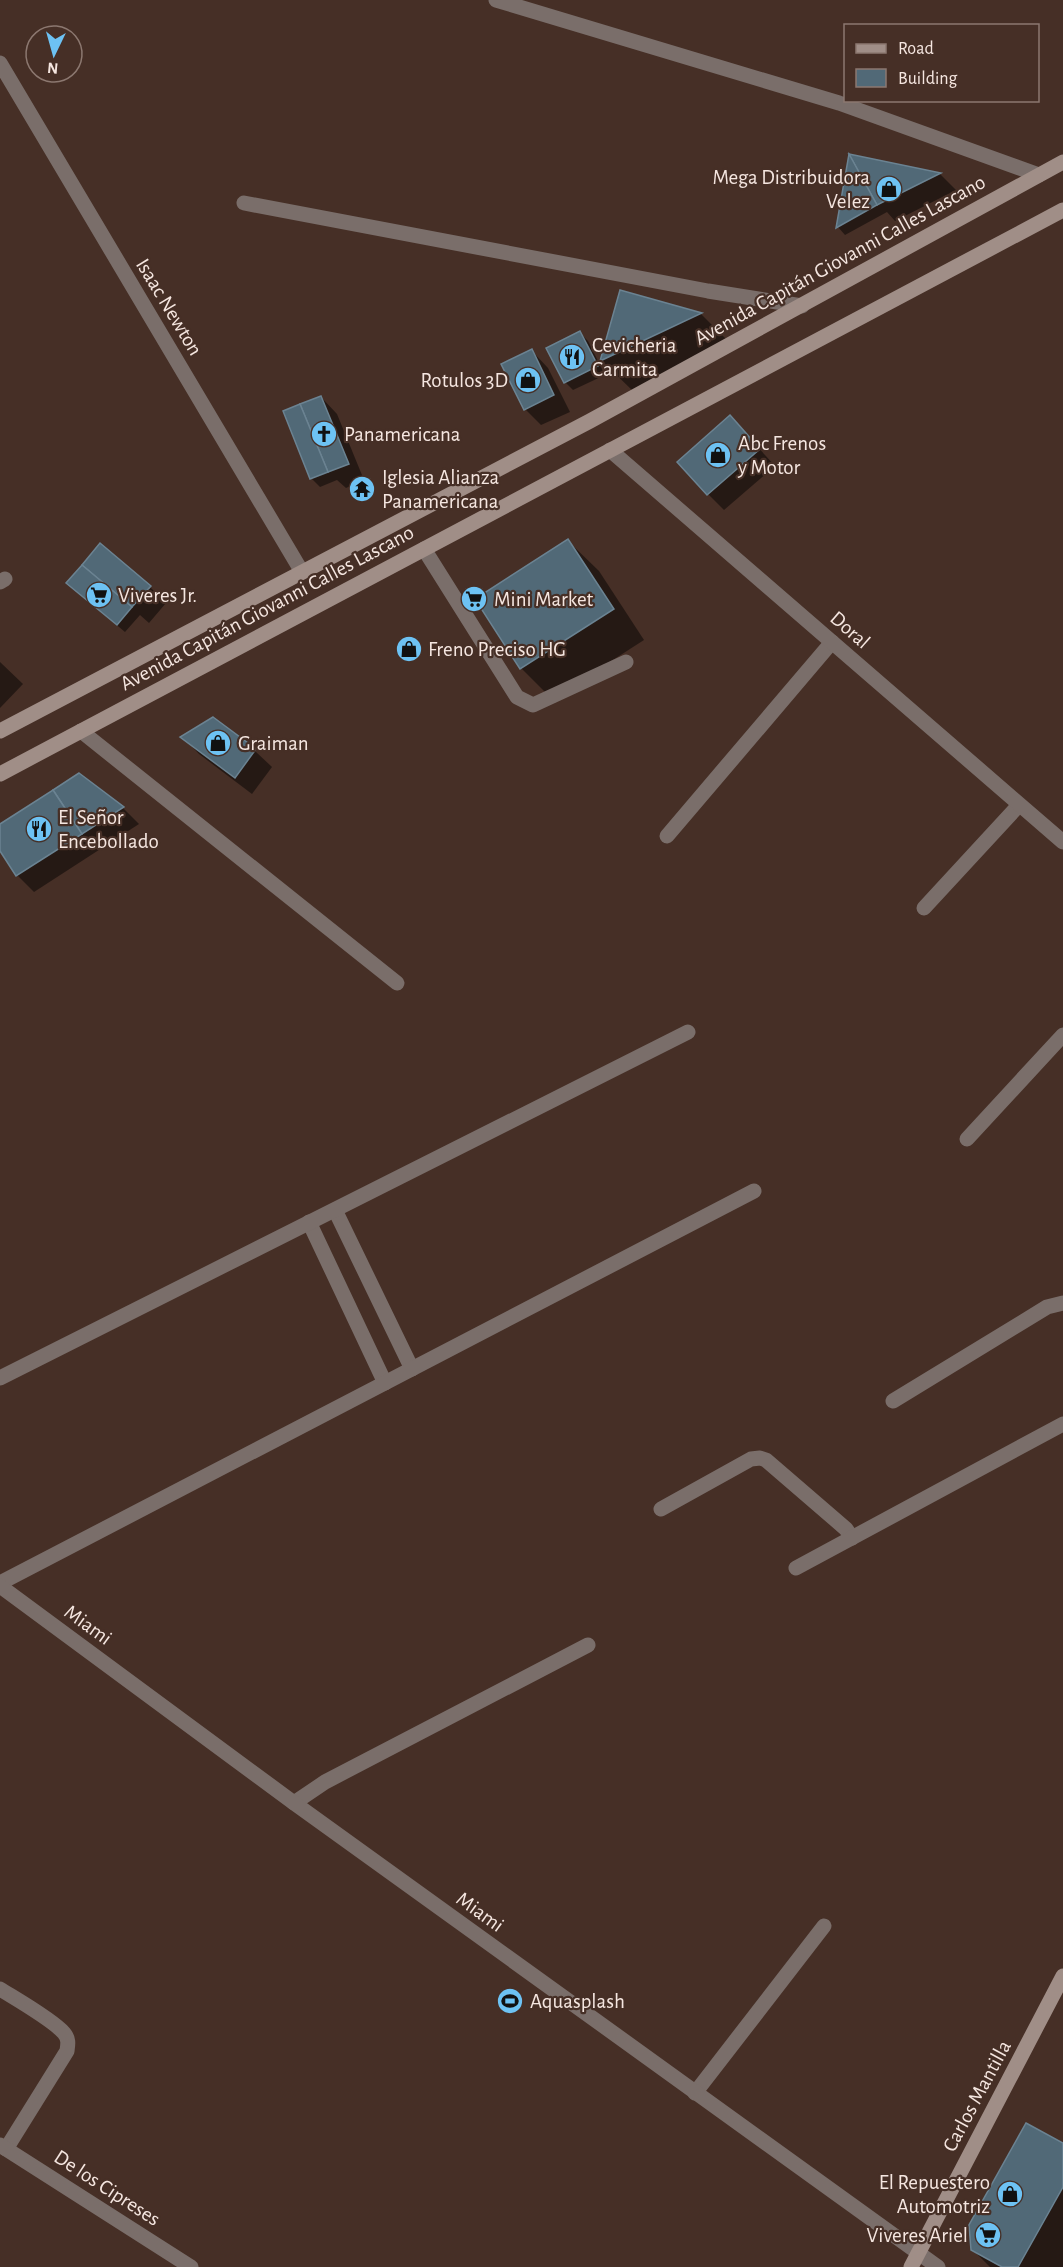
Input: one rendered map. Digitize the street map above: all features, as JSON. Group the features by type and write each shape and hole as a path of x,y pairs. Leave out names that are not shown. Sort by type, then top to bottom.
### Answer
{"main road":[{"name":"Avenida Capitán Giovanni Calles Lascano","path":"0,731 590,420 1063,162"},
{"name":"Avenida Capitán Giovanni Calles Lascano","path":"0,774 1063,210"},
{"name":"Carlos Mantilla","path":"914,2260 1063,1976"}],"street":[{"path":"496,0 839,103 1039,175"},
{"name":"Isaac Newton","path":"0,63 302,572"},
{"path":"244,203 708,291 802,306"},
{"name":"Doral","path":"610,450 1063,842"},
{"path":"423,549 516,698 533,705 626,662"},
{"path":"667,836 832,642"},
{"path":"81,731 398,983"},
{"path":"924,908 1019,805"},
{"path":"0,1378 688,1032"},
{"path":"967,1138 1063,1035"},
{"path":"0,1585 754,1191"},
{"path":"335,1210 412,1369"},
{"path":"309,1222 385,1383"},
{"path":"893,1401 1047,1308 1063,1303"},
{"path":"796,1568 1063,1424"},
{"path":"661,1509 752,1459 760,1458 766,1460 846,1529 852,1538"},
{"name":"Miami","path":"0,1585 294,1803 695,2093 914,2260 938,2267"},
{"path":"294,1803 325,1782 588,1645"},
{"path":"695,2093 824,1926"},
{"path":"0,1989 55,2025 64,2033 69,2042 67,2051 3,2147"},
{"name":"De los Cipreses","path":"3,2147 191,2267"}],"building":[{"name":"Mega Distribuidora Velez","path":"849,154 941,173 877,205"},
{"path":"849,154 877,205 836,228"},
{"path":"620,290 702,313 600,361"},
{"name":"Cevicheria Carmita","path":"580,331 598,366 564,383 546,348"},
{"name":"Rotulos 3D","path":"532,349 554,395 524,410 501,364"},
{"name":"Panamericana","path":"321,396 349,464 328,472 300,404"},
{"path":"300,404 328,472 310,479 283,411"},
{"name":"Abc Frenos y Motor","path":"730,415 760,449 707,495 677,462"},
{"path":"568,539 614,609 520,669 475,599"},
{"path":"100,543 151,586 132,607 82,565"},
{"name":"Viveres Jr.","path":"82,565 132,607 117,625 66,583"},
{"name":"Graiman","path":"213,717 256,749 235,778 180,737"},
{"path":"79,773 124,807 82,834 53,790"},
{"name":"El Señor Encebollado","path":"53,790 82,834 16,876 0,851 0,824"},
{"path":"1026,2123 1063,2143 1063,2187 1018,2267 1002,2267 971,2250 969,2225"}],"place":[{"name":"Mega Distribuidora Velez","path":"889,189"},
{"name":"Cevicheria Carmita","path":"572,357"},
{"name":"Rotulos 3D","path":"528,380"},
{"name":"Panamericana","path":"324,434"},
{"name":"Abc Frenos y Motor","path":"718,455"},
{"name":"Iglesia Alianza Panamericana","path":"362,489"},
{"name":"Viveres Jr.","path":"99,595"},
{"name":"Mini Market","path":"474,599"},
{"name":"Freno Preciso HG","path":"409,649"},
{"name":"Graiman","path":"218,743"},
{"name":"El Señor Encebollado","path":"39,829"},
{"name":"Aquasplash","path":"510,2001"},
{"name":"El Repuestero Automotriz","path":"1010,2194"},
{"name":"Viveres Ariel","path":"988,2235"}]}
